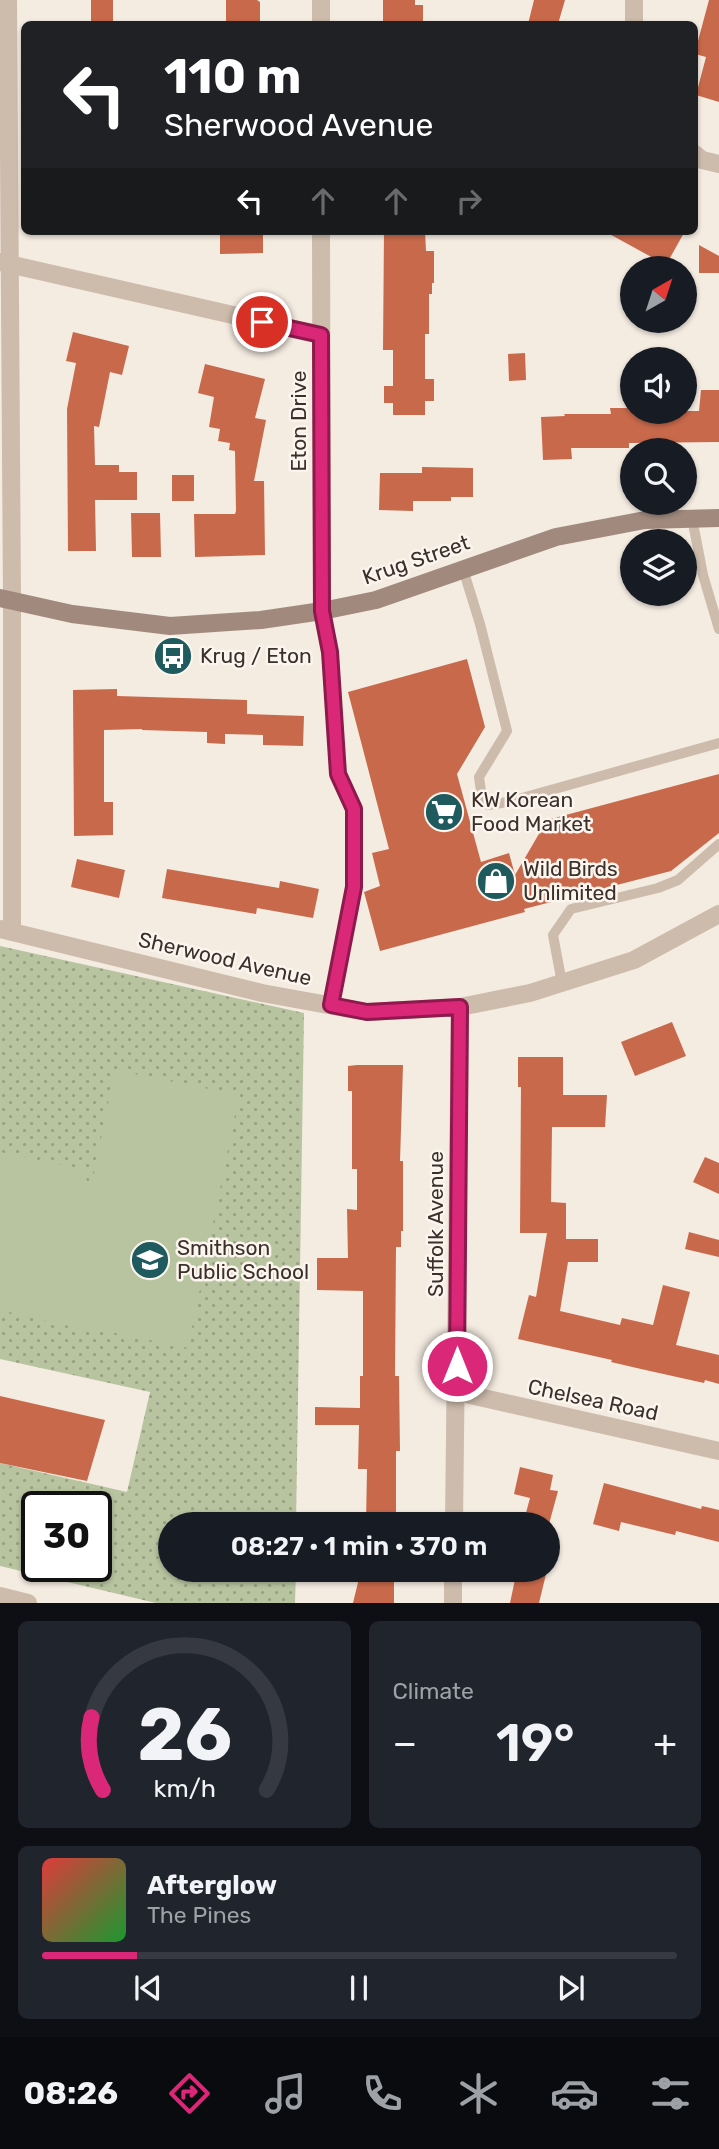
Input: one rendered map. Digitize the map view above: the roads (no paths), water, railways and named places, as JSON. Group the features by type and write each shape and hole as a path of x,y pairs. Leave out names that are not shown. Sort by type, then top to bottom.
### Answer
{"street":[{"path":"6,930 5,263 8,0"},
{"path":"321,0 321,21"},
{"path":"634,0 634,21"},
{"path":"698,157 719,164"},
{"name":"Eton Drive","path":"321,235 322,611"},
{"path":"5,263 321,335"},
{"name":"Krug Street","path":"6,600 72,614 170,625 261,621 376,600 556,537 645,520 719,518"},
{"name":"Sherwood Avenue","path":"6,930 261,993 367,1012 460,1007 530,993 634,960 719,914"},
{"name":"Suffolk Avenue","path":"454,1512 460,1007"},
{"name":"Chelsea Road","path":"457,1392 719,1451"},
{"path":"453,1582 453,1603"},
{"path":"0,1597 28,1603"}],"lane":[{"path":"692,518 703,575 716,604 719,629"},
{"path":"463,569 507,730 479,777 481,791 488,805 508,802 719,743"},
{"path":"322,611 330,652 338,774 354,809 354,887 331,1005"},
{"path":"562,983 552,935 571,909 657,888 678,880 719,844"}],"place":[{"name":"Krug / Eton","path":"173,656"},
{"name":"KW Korean Food Market","path":"444,812"},
{"name":"Wild Birds Unlimited","path":"496,881"},
{"name":"Smithson Public School","path":"150,1260"}]}
